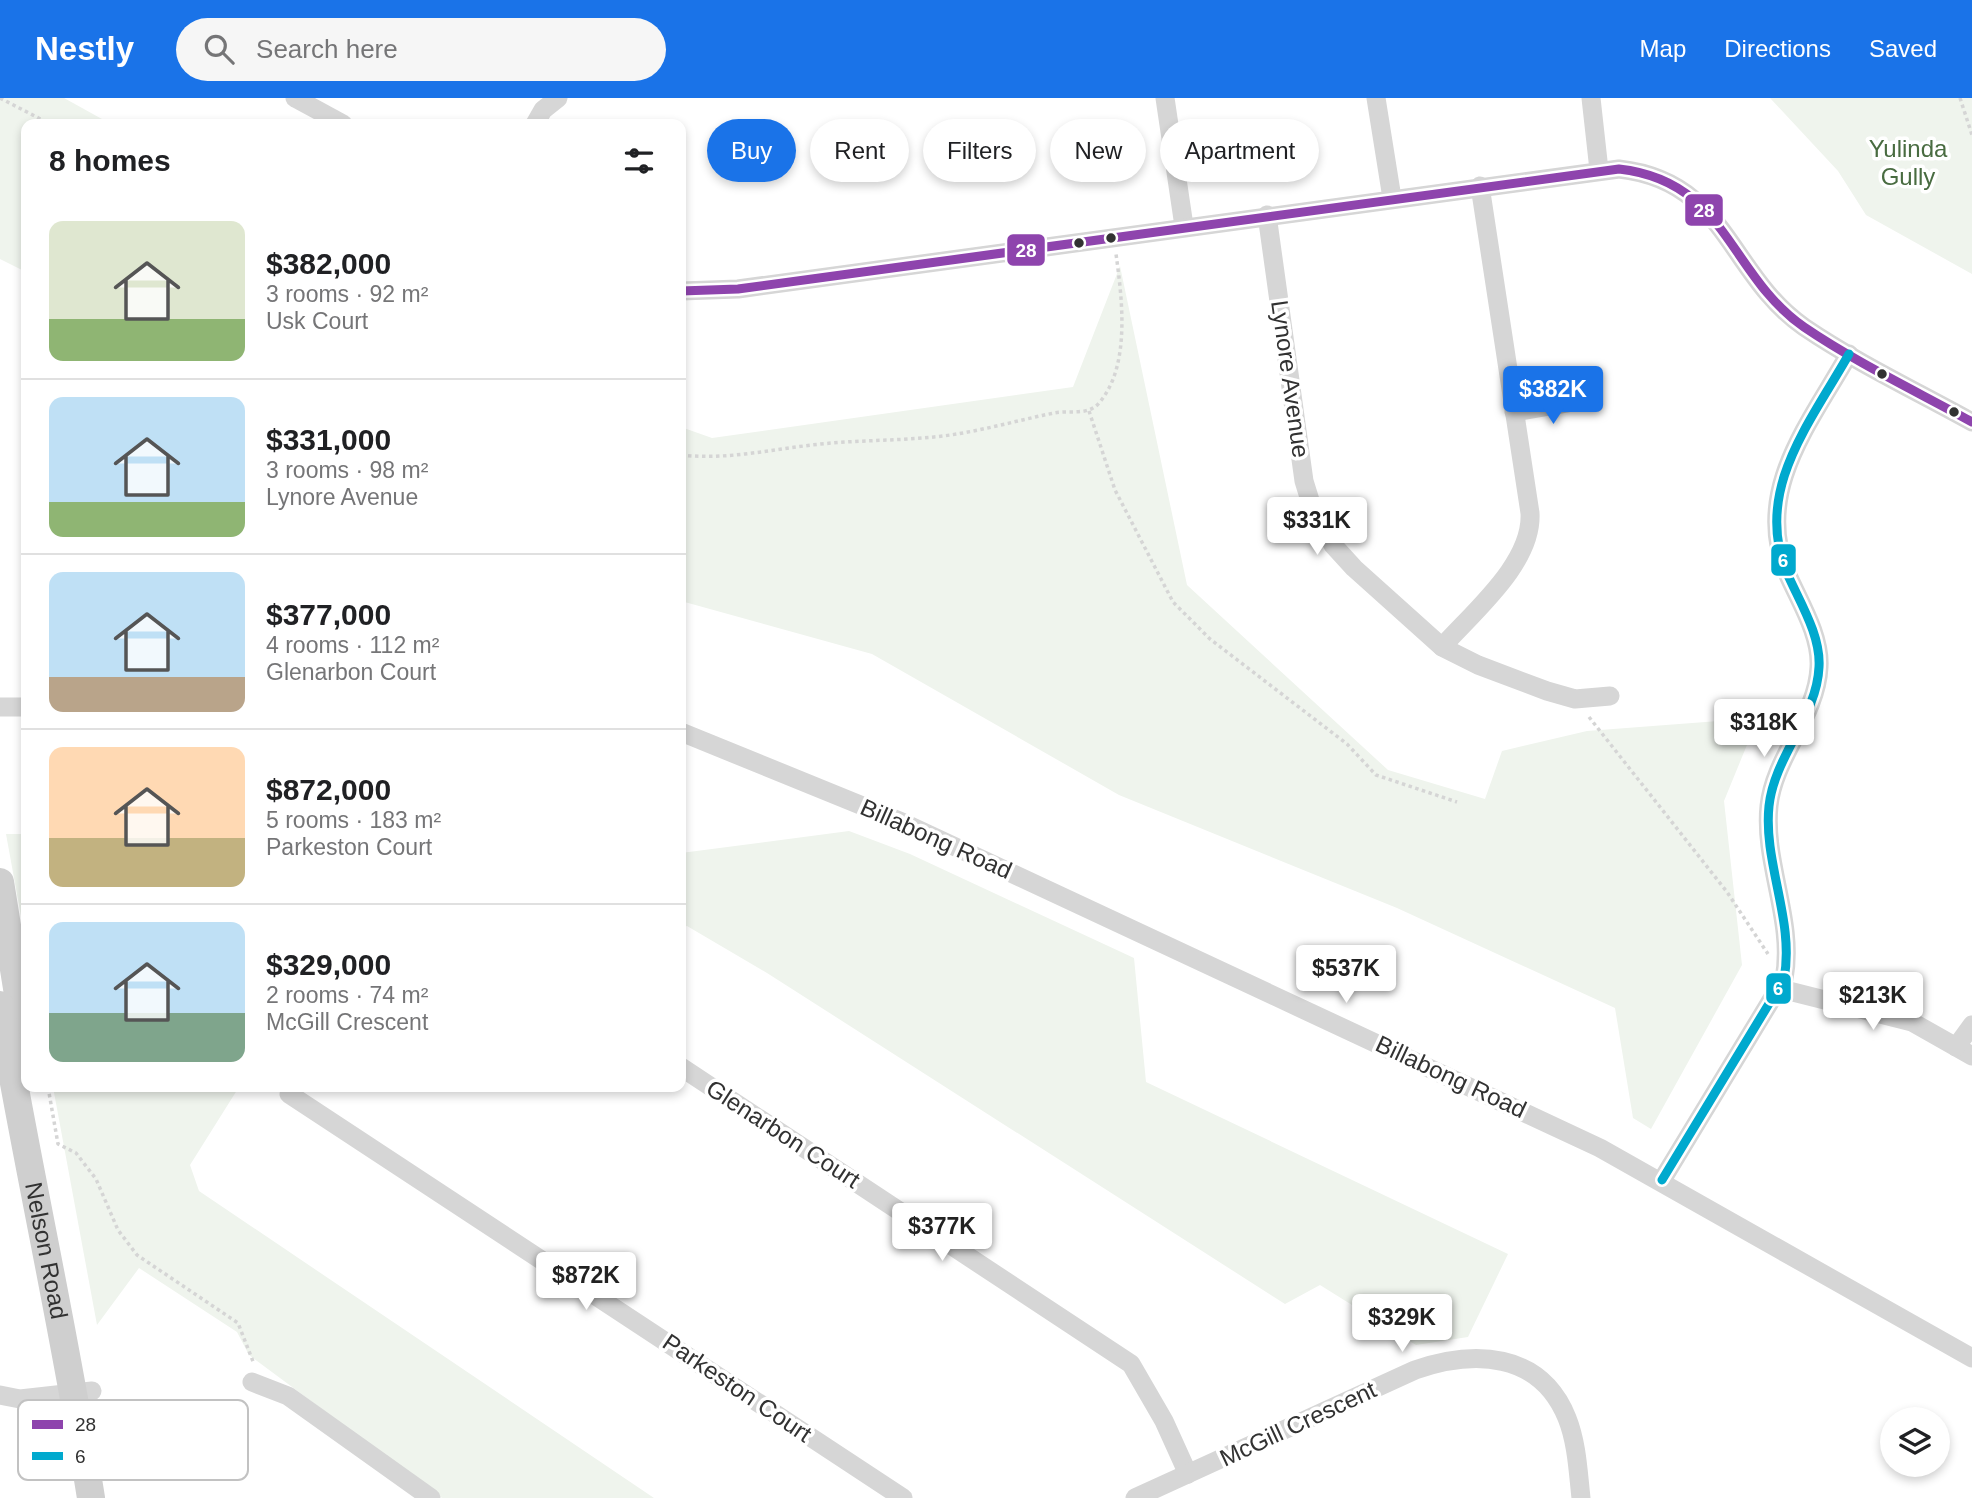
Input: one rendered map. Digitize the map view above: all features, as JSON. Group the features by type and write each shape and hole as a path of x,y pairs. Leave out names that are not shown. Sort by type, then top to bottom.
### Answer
{"main road":[{"path":"0,882 21,1014"},
{"name":"Nelson Road","path":"0,1005 27,1164 85,1400"},
{"name":"Nelson Road","path":"34,1092 84,1400"},
{"name":"Nelson Road","path":"90,1480 91,1498"},
{"name":"Nelson Road","path":"105,1480 110,1498"}],"street":[{"path":"295,98 334,119"},
{"path":"538,119 543,110 558,98"},
{"path":"1165,98 1184,226"},
{"path":"1377,98 1392,198"},
{"path":"1591,98 1599,170"},
{"path":"686,290 738,289 1599,170 1636,171 1658,177 1689,194 1715,219 1772,299 1804,327 1972,422"},
{"path":"1442,647 1516,563 1528,540 1530,513 1480,186"},
{"name":"Lynore Avenue","path":"1267,215 1300,460 1313,510 1329,539 1354,568 1442,647 1507,677 1575,699 1610,696"},
{"path":"1662,1180 1782,984 1787,950 1769,825 1769,801 1814,694 1819,667 1813,632 1776,542 1777,498 1795,449 1849,354"},
{"path":"1514,412 1585,400"},
{"path":"0,707 21,707"},
{"name":"Billabong Road","path":"686,734 902,822 1525,1111 1662,1180 1972,1358"},
{"path":"1782,984 1912,1022 1964,1052 1972,1025"},
{"name":"Glenarbon Court","path":"686,1070 1131,1364 1159,1411 1188,1474"},
{"name":"Parkeston Court","path":"289,1094 903,1498"},
{"name":"McGill Crescent","path":"1135,1498 1415,1370 1438,1362 1479,1356 1515,1364 1544,1385 1555,1398 1572,1434 1581,1498"},
{"path":"253,1374 431,1498"},
{"path":"0,1395 20,1399 83,1392"}],"path":[{"path":"1,98 41,119"},
{"path":"1960,98 1972,135"},
{"path":"686,455 743,457 813,445 936,437 1007,426 1056,413 1089,411 1100,402 1114,373 1123,321 1114,236"},
{"path":"1089,411 1115,490 1173,602 1210,639 1347,744 1376,775 1458,802"},
{"path":"1575,699 1727,892 1782,984"},
{"path":"49,1092 58,1144 76,1153 96,1179 118,1230 137,1255 238,1323 253,1374"}],"green space":[{"path":"0,98 64,98 102,119 21,119 21,270 0,259"},
{"name":"Yulinda Gully","path":"1770,98 1972,98 1972,274 1866,215 1838,171"},
{"path":"1120,266 1187,585 1388,770 1485,799 1502,751 1587,731 1758,718 1724,801 1742,965 1651,1129 1633,1118 1615,1008 1397,908 1119,795 872,654 686,602 686,429 712,438 1073,387"},
{"path":"849,831 910,854 1134,958 1146,1082 1508,1254 1468,1337 1416,1345 1320,1285 1285,1304 767,973 686,926 686,852"},
{"path":"6,834 21,834 21,916"},
{"path":"54,1092 236,1092 190,1165 199,1191 654,1498 442,1498 249,1355 237,1332 139,1268 97,1325"}],"transit line":[{"name":"28","path":"686,291 738,289 1619,169 1655,177 1683,191 1705,210 1724,233 1758,282 1804,327 1866,365 1972,422"},
{"name":"6","path":"1662,1180 1784,979 1785,936 1770,849 1769,806 1779,770 1811,702 1819,655 1813,631 1787,573 1778,543 1777,514 1781,486 1803,432 1849,354"}]}
